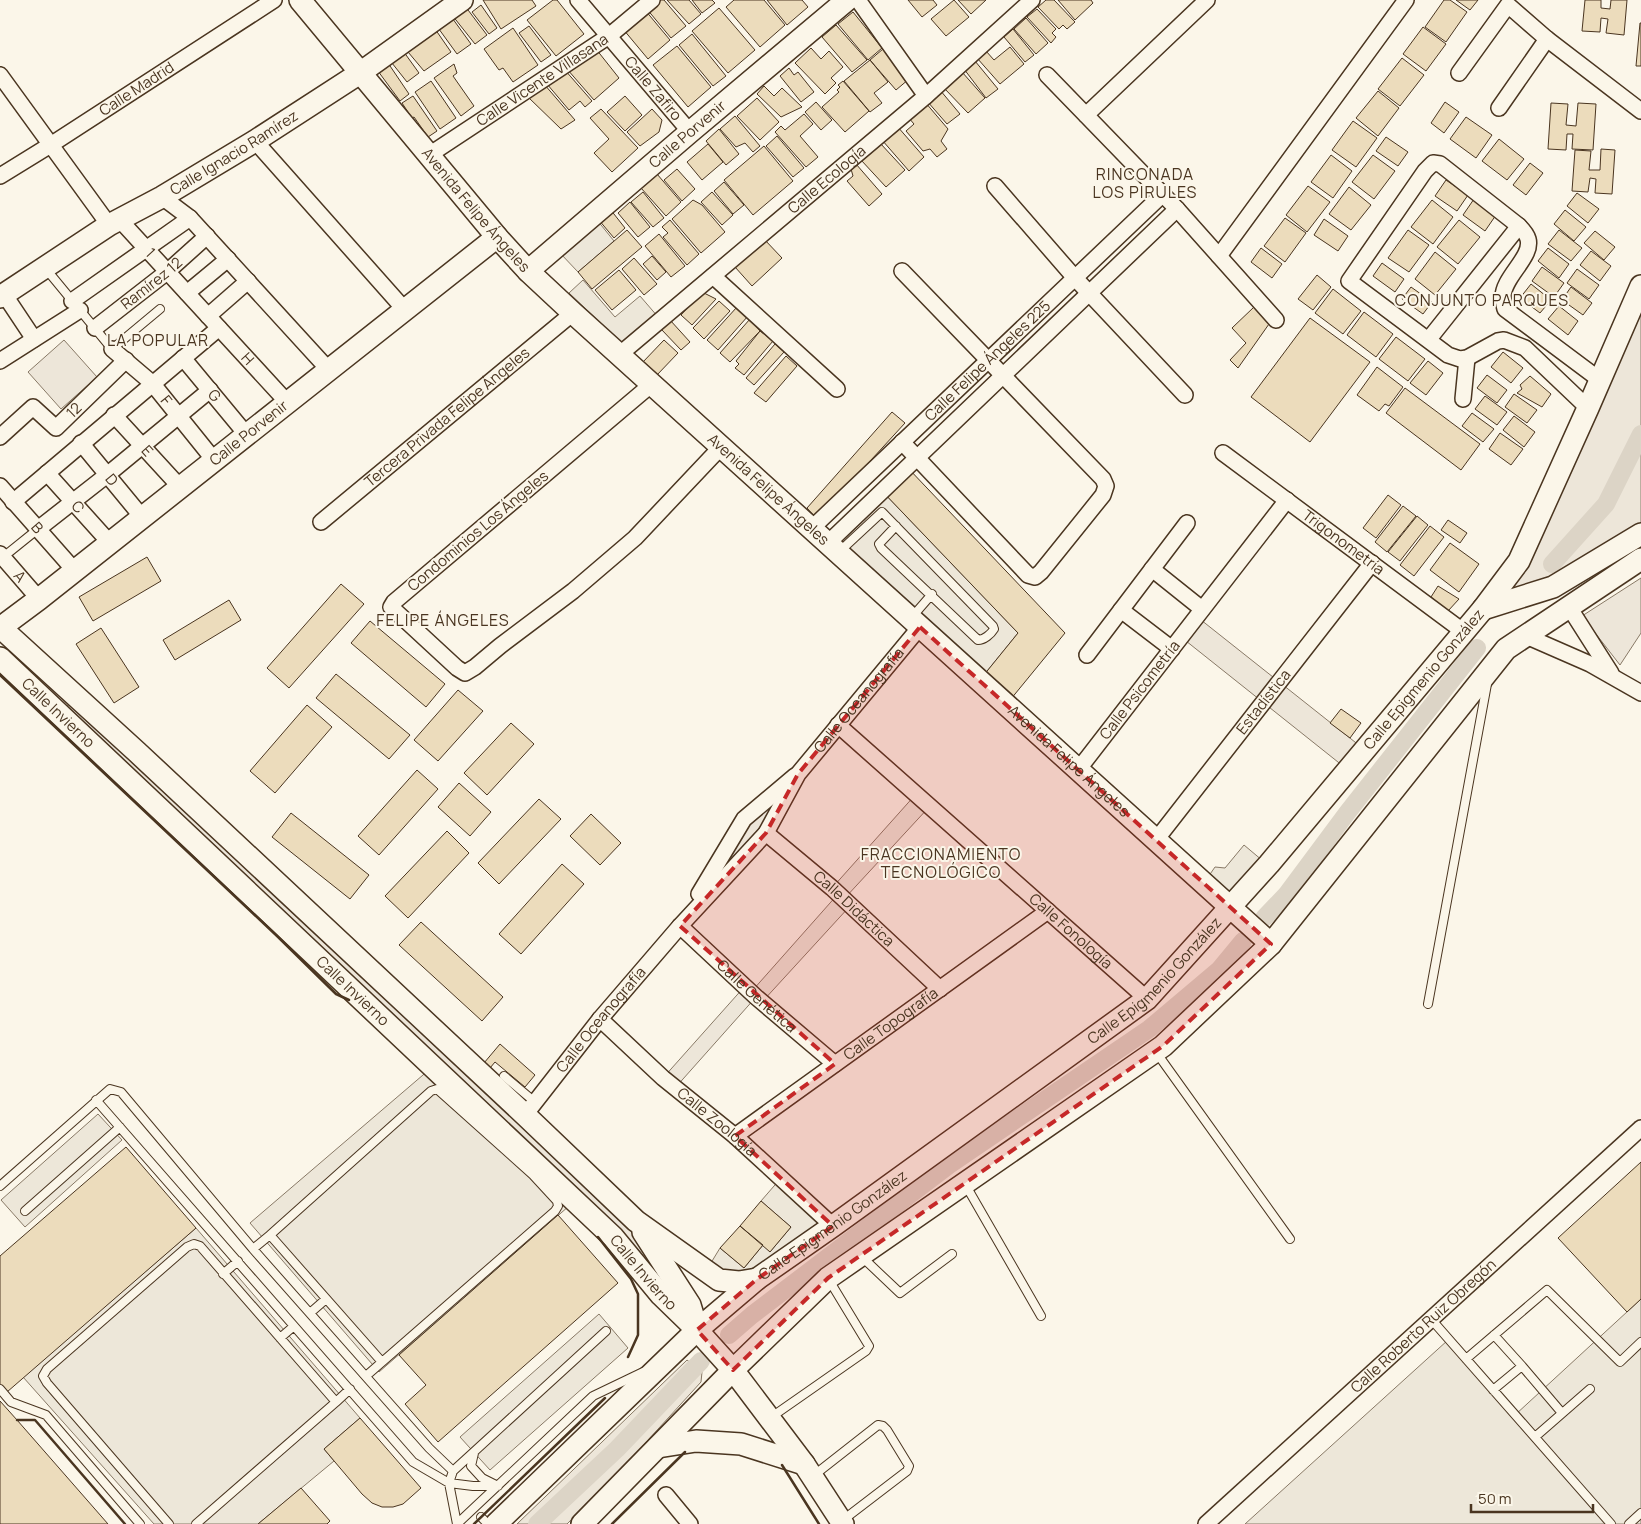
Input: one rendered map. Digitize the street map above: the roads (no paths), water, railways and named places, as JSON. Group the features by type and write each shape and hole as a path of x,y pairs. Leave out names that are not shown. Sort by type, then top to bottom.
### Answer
{"street":[{"name":"Calle Madrid","path":"0,176 274,0"},
{"name":"Avenida Felipe Ángeles","path":"300,0 496,237 528,271 572,313 1271,944"},
{"name":"Calle Ignacio Ramírez","path":"2,295 114,222 162,197 255,141 360,73 462,0"},
{"name":"Calle Zafiro","path":"578,0 690,132"},
{"name":"Calle Vicente Villasana","path":"430,155 610,36 652,0"},
{"name":"Calle Porvenir","path":"528,271 847,0"},
{"path":"858,0 926,96"},
{"name":"Calle Ecología","path":"619,354 926,96 1032,0"},
{"path":"1086,116 1207,0"},
{"path":"1219,256 1406,0"},
{"path":"1458,73 1508,5 1547,39 1641,111"},
{"path":"1498,108 1547,39"},
{"name":"1","path":"0,75 114,222 146,248 184,290"},
{"path":"1047,75 1163,194 1276,320"},
{"path":"255,141 405,310"},
{"path":"1588,408 1525,348 1504,340 1498,341 1468,358 1448,355 1349,281 1425,171 1433,163 1440,164 1519,226 1528,239 1528,252 1513,270 1502,296 1505,309 1600,380"},
{"path":"995,186 1075,278 1186,396"},
{"name":"Calle Felipe Ángeles 225","path":"811,529 1163,194"},
{"path":"162,197 190,218 328,369"},
{"name":"Calle Felipe Ángeles 225","path":"833,548 916,458 1177,209"},
{"path":"0,361 34,339 146,248 190,218"},
{"path":"1429,339 1519,226"},
{"name":"Ramírez 12","path":"95,328 167,272 207,236"},
{"name":"Calle Porvenir","path":"0,628 75,571 496,237"},
{"path":"228,259 184,290 208,316 248,281"},
{"path":"902,271 1103,479 1106,486 1103,495 1035,577 1028,575 902,442"},
{"path":"714,276 837,389"},
{"name":"Calle Epigmenio González","path":"489,1520 757,1279 1147,999 1231,908 1464,632 1519,561 1641,286"},
{"path":"2,295 34,339"},
{"name":"Tercera Privada Felipe Ángeles","path":"321,522 572,313"},
{"name":"H","path":"208,316 287,402"},
{"path":"5,496 47,473 219,328"},
{"path":"1531,352 1542,336"},
{"name":"F","path":"112,349 152,383 214,460"},
{"name":"G","path":"183,358 246,434"},
{"path":"1463,399 1468,358"},
{"name":"12","path":"0,436 33,407 56,428 126,360"},
{"name":"Condominios Los Ángeles","path":"652,384 394,602 391,607 457,668 465,673 573,591 635,538 721,447"},
{"path":"38,529 210,390"},
{"name":"E","path":"114,415 180,487"},
{"name":"D","path":"81,443 142,517"},
{"name":"Trigonometría","path":"1223,453 1464,632"},
{"name":"C","path":"47,473 110,543"},
{"name":"B","path":"5,496 38,529 75,571"},
{"name":"Calle Psicometría","path":"1078,770 1287,500"},
{"path":"1087,655 1187,524"},
{"path":"1483,609 1553,587 1641,534"},
{"name":"A","path":"1,557 39,599"},
{"path":"582,1524 658,1447 731,1368 828,1278 1163,1046 1271,944 1506,649 1641,559"},
{"name":"Estadística","path":"1156,840 1372,563"},
{"path":"1152,569 1202,609"},
{"path":"1569,607 1613,677"},
{"path":"1121,610 1172,649"},
{"name":"Calle Oceanografía","path":"530,1109 600,1019 680,926 766,833 798,774 838,725 915,622"},
{"name":"Calle Invierno","path":"0,628 530,1109 600,1188 636,1222"},
{"path":"1526,636 1590,664 1641,693"},
{"name":"Calle Invierno","path":"0,658 613,1238 661,1295 731,1368 808,1470 842,1523"},
{"name":"Calle Fonología","path":"838,725 1147,999"},
{"name":"Calle Oceanografía","path":"680,926 744,819 798,774"},
{"name":"Calle Didáctica","path":"766,833 832,888 940,989"},
{"name":"Calle Topografía","path":"735,1136 1048,911"},
{"name":"Calle Genética","path":"680,926 756,997 835,1064"},
{"name":"Calle Zoología","path":"600,1019 662,1078 735,1136 833,1226"},
{"name":"Calle Roberto Ruiz Obregón","path":"1209,1523 1641,1128"},
{"path":"636,1222 690,1305 699,1333"},
{"path":"636,1222 719,1280 739,1282 757,1279"},
{"path":"658,1447 696,1441 740,1444 808,1470"},
{"path":"666,1495 690,1524"}],"lane":[{"path":"45,268 112,349"},
{"name":"Ramírez 12","path":"112,349 160,308"},
{"path":"833,548 882,512 896,526 993,626 993,631 982,640 978,640 932,594 881,548 879,544 896,526"},
{"path":"1,557 38,529"},
{"path":"915,622 932,594"},
{"path":"1428,1004 1490,669"},
{"path":"1155,1051 1290,1239"},
{"path":"504,1076 530,1109"},
{"path":"253,1250 431,1091 437,1088 533,1175 557,1201 558,1206 555,1211 366,1376"},
{"path":"0,1186 110,1089 121,1092 253,1250 429,1448 453,1471"},
{"path":"96,1100 413,1462 449,1482 473,1486 498,1486"},
{"path":"24,1211 120,1127"},
{"path":"964,1184 1041,1316"},
{"path":"270,1235 382,1362"},
{"path":"169,1524 43,1376 47,1369 188,1247 194,1244 200,1246 336,1402"},
{"path":"860,1256 900,1293 952,1254"},
{"path":"223,1274 238,1261"},
{"path":"770,1418 866,1352 870,1346 828,1278"},
{"path":"1466,1359 1547,1290 1620,1362 1641,1342"},
{"path":"310,1313 326,1298"},
{"path":"1431,1319 1612,1524"},
{"path":"280,1338 294,1326"},
{"path":"457,1524 449,1482 453,1471 606,1331"},
{"path":"1494,1335 1562,1414"},
{"path":"457,1524 593,1396 659,1366"},
{"path":"1493,1390 1522,1366"},
{"path":"0,1389 11,1402 46,1416 140,1524"},
{"path":"196,1524 350,1389"},
{"path":"1535,1437 1590,1389"},
{"path":"808,1470 878,1425 883,1426 886,1430 909,1466 907,1471 842,1523"},
{"path":"474,1453 471,1466 482,1478 498,1486"},
{"path":"1629,1524 1641,1513"},
{"path":"488,1524 489,1520"}],"waterway":[{"path":"1552,564 1606,504 1641,434"},
{"path":"1264,918 1286,895 1347,813 1477,648"},
{"path":"729,1335 752,1315 949,1165 1149,1029 1219,970 1243,941"},
{"path":"537,1524 617,1449 701,1361"}],"district":[{"name":"RINCONADA LOS PIRULES","path":"1145,183"},
{"name":"CONJUNTO PARQUES","path":"1482,300"},
{"name":"LA POPULAR","path":"158,340"},
{"name":"FELIPE ÁNGELES","path":"443,620"},
{"name":"FRACCIONAMIENTO TECNOLÓGICO","path":"941,863"}]}
